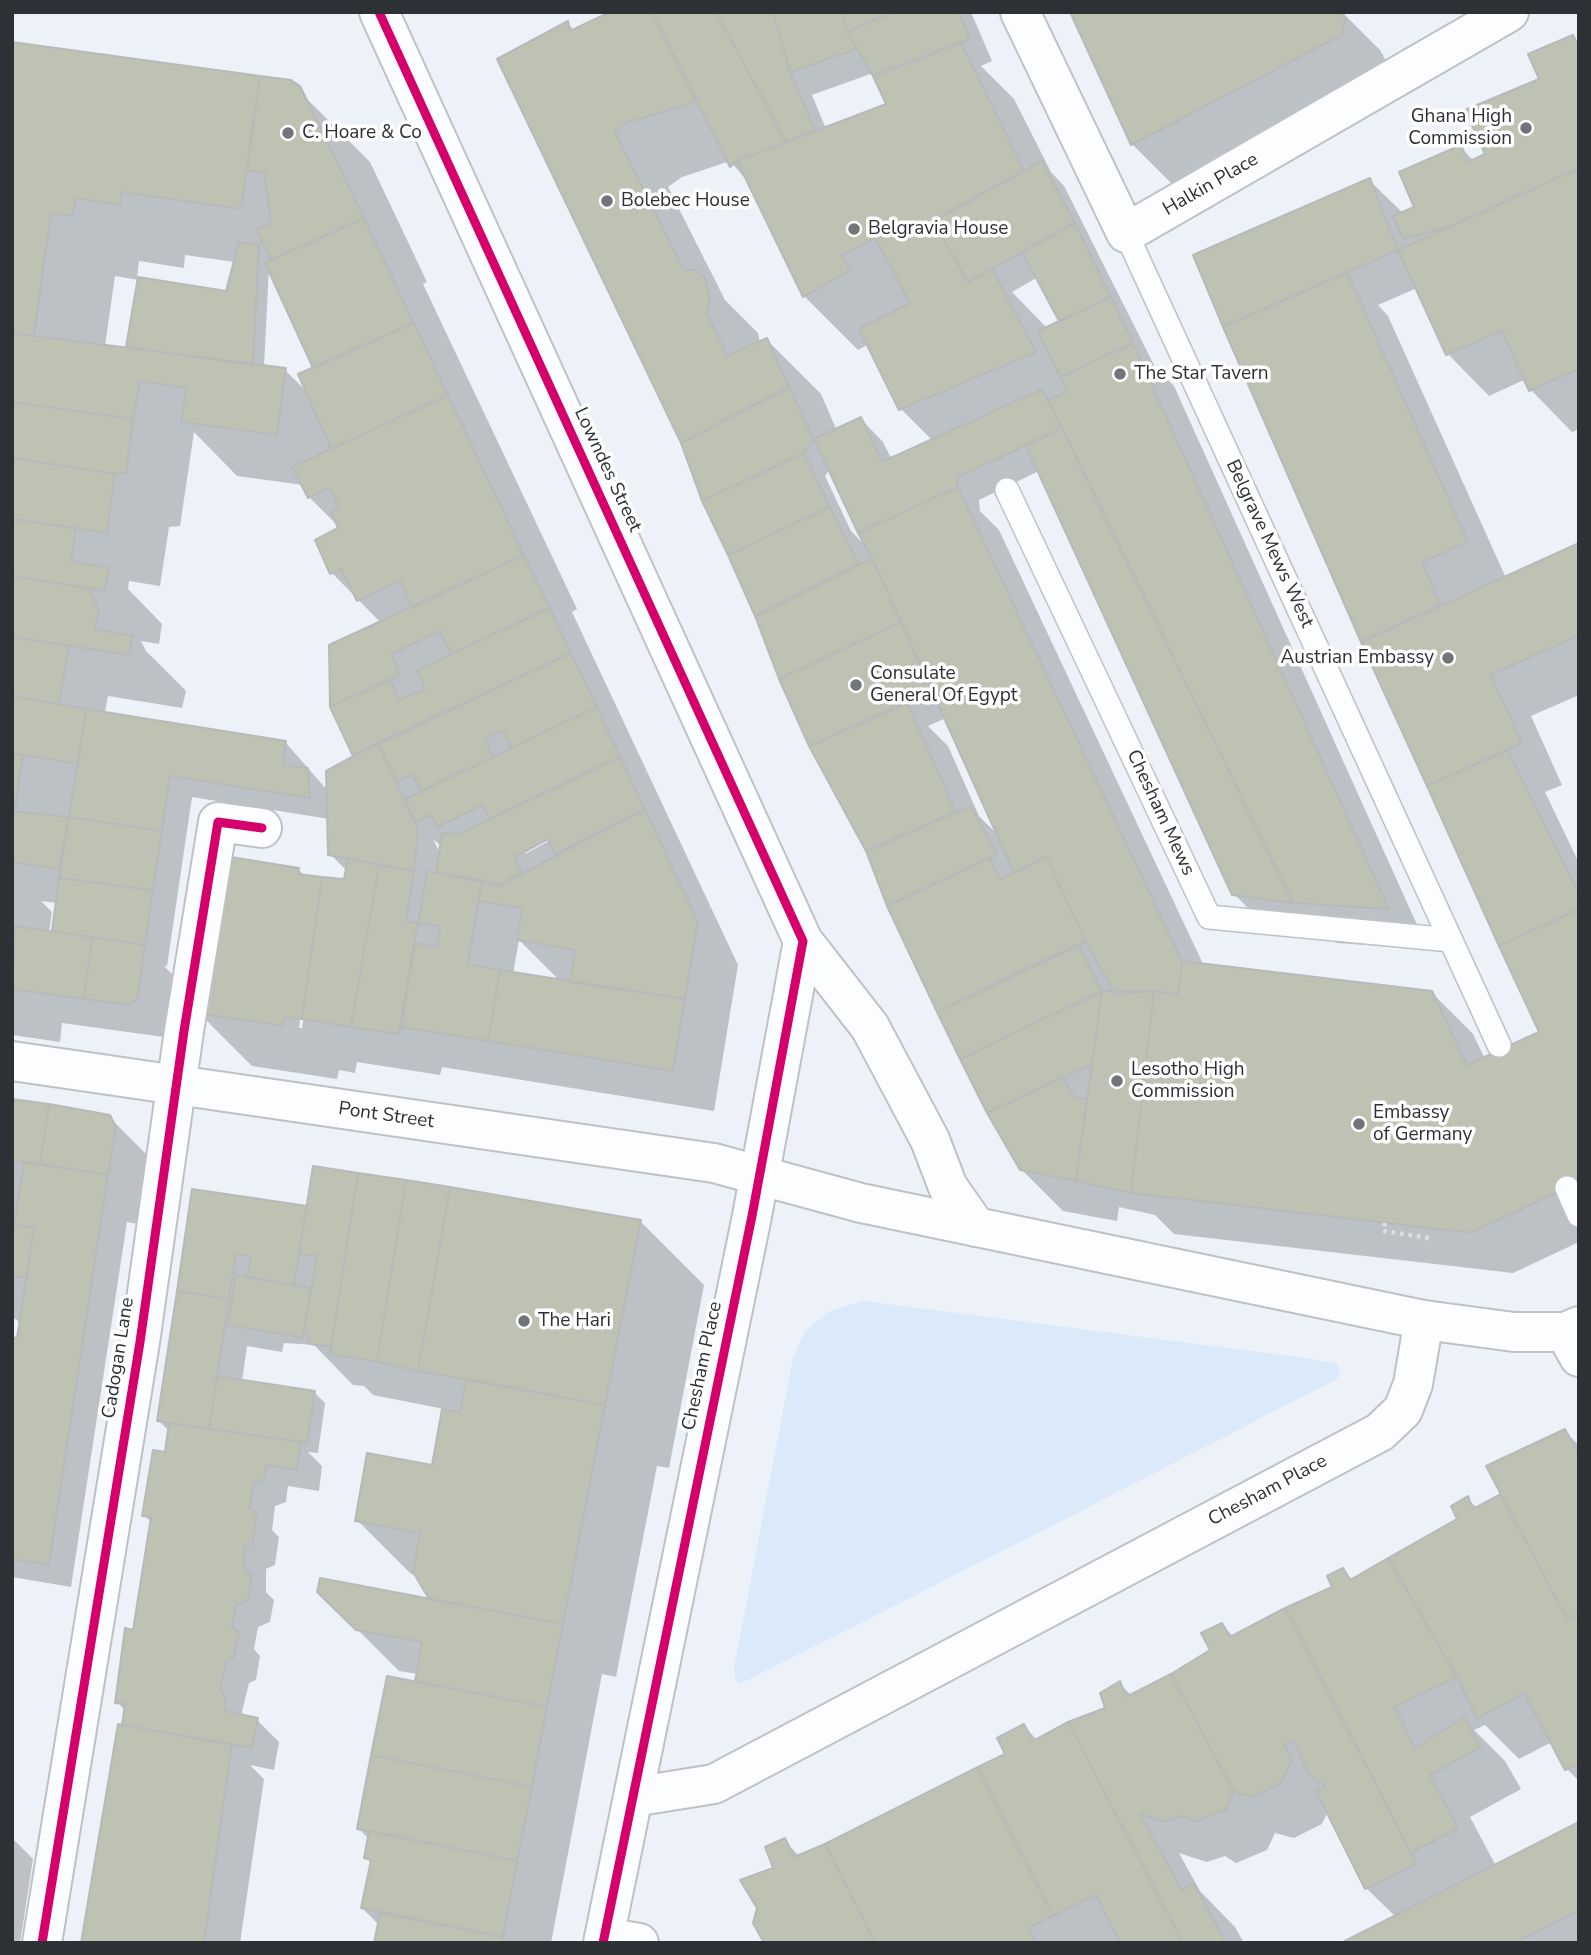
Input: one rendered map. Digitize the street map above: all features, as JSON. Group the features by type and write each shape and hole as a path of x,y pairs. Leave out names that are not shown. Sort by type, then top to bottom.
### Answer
{"street":[{"name":"Lowndes Street","path":"379,12 803,942"},
{"path":"1020,12 1126,233"},
{"name":"Halkin Place","path":"1126,233 1509,12"},
{"name":"Cadogan Lane","path":"42,1943 140,1342 176,1085 218,822 262,828"},
{"name":"Chesham Place","path":"803,942 759,1175 633,1797 710,1786 1380,1432 1403,1410 1413,1384 1424,1320"},
{"path":"803,942 870,1027 930,1140 948,1188 976,1227"},
{"name":"Pont Street","path":"12,1061 714,1163 759,1175"},
{"path":"759,1175 861,1203 1424,1320 1574,1338"},
{"path":"615,1941 633,1797"}],"lane":[{"name":"Belgrave Mews West","path":"1126,233 1499,1045"},
{"name":"Chesham Mews","path":"1007,490 1209,917 1451,940"},
{"path":"1567,1188 1579,1215"}],"path":[{"path":"1385,1223 1383,1231 1429,1238"}],"shaded area":[{"path":"864,1301 1306,1358 1338,1364 1340,1375 1335,1380 1040,1532 740,1684 735,1679 734,1668 793,1358 805,1331 817,1321 832,1310"}],"building":[{"name":"Bolebec House","path":"610,12 652,12 697,101 627,123 615,132 684,270 696,270 705,277 710,301 707,313 727,356 767,338 789,387 681,443 497,59 568,21 570,31"},
{"path":"652,12 716,12 786,142 737,161 730,167"},
{"path":"716,12 773,12 790,72 815,130 786,142"},
{"path":"773,12 843,12 847,32 857,49 790,72"},
{"path":"843,12 892,12 847,32"},
{"path":"892,12 959,12 970,39 873,76 847,32"},
{"path":"1070,12 1342,12 1345,19 1342,35 1131,145"},
{"name":"Ghana High Commission","path":"1573,35 1579,47 1579,168 1450,227 1403,239 1393,216 1414,207 1399,172 1461,145 1468,162 1485,154 1465,110 1539,79 1528,54"},
{"path":"12,42 260,76 241,209 122,192 120,205 76,198 73,216 51,213 34,336 12,333"},
{"name":"Belgravia House","path":"961,43 1024,170 933,221 968,282 992,269 1036,352 899,410 859,329 910,303 875,238 842,255 851,270 803,297 737,161 886,104 873,76"},
{"name":"C. Hoare & Co","path":"260,76 291,80 300,86 364,218 271,260 256,230 271,222 264,172 247,171"},
{"path":"1042,161 1075,223 968,282 933,221"},
{"path":"1579,168 1579,369 1529,391 1502,331 1446,355 1398,250"},
{"path":"1370,178 1398,250 1223,327 1193,255"},
{"path":"364,218 414,323 313,368 265,263"},
{"path":"1075,223 1111,297 1059,321 1022,252"},
{"path":"239,242 259,245 253,365 126,347 138,277 226,291"},
{"path":"1347,272 1468,542 1422,562 1441,605 1361,642 1223,327"},
{"path":"1111,297 1133,343 1060,377 1038,331"},
{"path":"414,323 448,395 331,449 298,374"},
{"path":"12,333 286,368 277,435 181,422 186,388 140,381 133,419 12,402"},
{"path":"1133,343 1389,909 1293,903 1048,400 1067,392 1060,377"},
{"path":"789,387 814,439 804,453 702,501 681,443"},
{"path":"1042,389 1062,428 957,478 958,487 858,533 814,439 861,417 882,462"},
{"path":"448,395 524,555 412,607 400,581 357,601 341,569 330,574 315,540 338,528 331,512 339,508 330,488 308,498 292,467"},
{"path":"12,402 133,419 126,473 115,474 12,458"},
{"path":"1062,428 1293,903 1232,895 1026,446"},
{"path":"804,453 830,507 728,555 702,501"},
{"path":"12,458 115,474 107,533 12,519"},
{"path":"958,487 1182,961 1178,994 1154,991 1115,994 1086,942 1046,857 1014,873 872,558 858,533"},
{"path":"830,507 859,564 755,616 728,555"},
{"path":"12,519 76,528 71,561 109,568 105,591 12,576"},
{"name":"Austrian Embassy","path":"1579,543 1579,635 1491,675 1522,743 1427,786 1361,642"},
{"path":"524,555 550,608 451,654 440,631 392,654 400,675 330,707 329,645"},
{"path":"872,558 901,622 779,679 755,616"},
{"path":"12,576 89,588 99,609 95,629 133,636 129,655 12,637"},
{"path":"550,608 571,653 353,756 330,707 390,679 399,700 425,689 417,670"},
{"name":"Consulate General Of Egypt","path":"901,622 933,692 809,746 779,679"},
{"path":"12,637 69,646 59,704 12,696"},
{"path":"571,653 597,707 511,748 503,730 485,739 493,757 421,791 413,775 396,782 378,743"},
{"path":"12,696 86,709 78,764 12,753"},
{"path":"907,702 956,812 866,851 809,746"},
{"path":"597,707 620,757 489,819 483,805 437,827 431,815 415,822 405,799"},
{"path":"86,709 286,741 283,765 308,768 310,798 170,776 162,831 69,817"},
{"path":"378,743 418,829 414,871 328,855 326,771"},
{"path":"1508,750 1579,894 1579,909 1499,946 1427,786"},
{"path":"12,753 23,755 15,811 12,811"},
{"path":"620,757 645,809 555,854 548,839 515,857 522,872 499,886 436,872 442,833 459,834"},
{"path":"971,806 997,854 887,906 866,851"},
{"path":"645,809 698,922 685,999 570,982 575,950 517,940 522,908 478,901 482,880 499,886"},
{"path":"12,811 69,817 59,869 12,862"},
{"path":"69,817 162,831 153,890 59,878"},
{"path":"218,855 299,868 298,874 322,877 302,1019 285,1017 284,1026 196,1013"},
{"path":"1046,857 1086,942 937,1012 887,906 990,858 1000,879"},
{"path":"348,858 379,865 351,1027 302,1019 322,877 344,879"},
{"path":"379,865 414,871 406,921 418,923 399,1034 351,1027"},
{"path":"427,871 482,880 468,964 500,970 488,1041 401,1027 415,943 437,947 440,926 418,923"},
{"path":"59,878 153,890 145,945 52,931"},
{"name":"Embassy of Germany","path":"1579,909 1579,1182 1471,1233 1131,1193 1154,991 1178,994 1182,961 1432,991 1467,1065 1539,1032 1499,946"},
{"path":"15,926 92,937 84,999 12,989"},
{"path":"92,937 145,945 138,998 131,1005 84,999"},
{"path":"1078,944 1102,991 960,1059 937,1012"},
{"path":"500,970 685,999 673,1071 488,1041"},
{"name":"Lesotho High Commission","path":"1102,991 1154,991 1131,1193 1076,1181"},
{"path":"1102,991 1092,1064 987,1113 960,1059"},
{"path":"1063,1077 1075,1099 1087,1098 1076,1181 1020,1170 987,1113"},
{"path":"12,1099 49,1104 40,1164 12,1161"},
{"path":"49,1104 110,1115 116,1127 108,1175 40,1164"},
{"path":"24,1162 108,1175 49,1565 12,1559 12,1337 17,1338 34,1228 14,1225"},
{"path":"313,1166 358,1173 331,1347 310,1344 304,1328 317,1256 299,1254"},
{"path":"358,1173 406,1180 377,1362 330,1354"},
{"path":"406,1180 450,1187 418,1371 377,1362"},
{"name":"The Hari","path":"450,1187 641,1220 605,1405 418,1371"},
{"path":"192,1189 307,1206 294,1285 247,1277 251,1257 236,1254 229,1299 177,1291"},
{"path":"12,1225 34,1228 26,1278 12,1276"},
{"path":"236,1275 311,1288 303,1338 228,1325"},
{"path":"177,1291 229,1299 209,1429 157,1421"},
{"path":"217,1376 315,1391 307,1443 209,1429"},
{"path":"466,1379 605,1405 563,1624 429,1599 413,1572 420,1533 355,1521 367,1453 432,1465 442,1409 460,1412"},
{"path":"169,1423 301,1442 297,1470 266,1465 264,1480 253,1484 250,1509 257,1513 253,1543 245,1547 244,1569 252,1576 248,1600 236,1605 232,1627 239,1632 234,1657 227,1661 220,1688 226,1699 225,1711 258,1718 252,1748 122,1725 125,1704 115,1703 125,1628 133,1630 151,1517 142,1516 153,1450 165,1452"},
{"path":"1565,1429 1579,1455 1579,1614 1567,1619 1486,1466"},
{"path":"1501,1494 1567,1619 1579,1614 1579,1764 1565,1770 1524,1693 1477,1719 1457,1677 1388,1558 1457,1519 1451,1506 1468,1496 1473,1509"},
{"path":"1388,1558 1457,1677 1395,1707 1415,1748 1464,1717 1481,1747 1430,1775 1458,1828 1411,1853 1285,1608 1332,1587 1327,1576 1343,1568 1350,1580"},
{"path":"320,1578 563,1624 547,1707 415,1681 422,1642 356,1630 317,1592"},
{"path":"1285,1608 1417,1864 1365,1889 1316,1791 1326,1786 1309,1775 1294,1741 1284,1745 1292,1761 1281,1783 1252,1797 1234,1792 1171,1674 1210,1650 1201,1633 1222,1623 1230,1637"},
{"path":"1171,1674 1234,1792 1226,1809 1194,1822 1183,1816 1164,1822 1140,1814 1182,1890 1194,1883 1226,1943 1183,1943 1068,1722 1105,1708 1100,1693 1120,1681 1126,1697"},
{"path":"387,1676 547,1707 532,1787 371,1755"},
{"path":"1068,1722 1183,1943 1120,1943 1096,1895 1053,1916 978,1767 1005,1754 997,1738 1024,1724 1033,1741"},
{"path":"118,1724 232,1745 204,1943 81,1943"},
{"path":"371,1755 532,1787 517,1861 357,1829"},
{"path":"978,1767 1053,1916 1029,1928 1036,1943 875,1943 825,1844"},
{"path":"1579,1822 1579,1910 1514,1943 1341,1943"},
{"path":"369,1831 517,1861 503,1937 361,1908 371,1860 364,1858"},
{"path":"785,1838 794,1857 825,1844 875,1943 764,1943 753,1923 757,1908 740,1880 773,1868 765,1847"},
{"path":"380,1913 503,1937 502,1943 374,1943"}],"cycle path":[{"path":"379,12 803,941 752,1216 603,1943"},
{"path":"42,1943 140,1342 184,1031 218,822 262,828"}],"place":[{"name":"Ghana High Commission","path":"1526,128"},
{"name":"C. Hoare & Co","path":"288,133"},
{"name":"Bolebec House","path":"607,201"},
{"name":"Belgravia House","path":"854,229"},
{"name":"The Star Tavern","path":"1120,374"},
{"name":"Austrian Embassy","path":"1448,658"},
{"name":"Consulate General Of Egypt","path":"856,685"},
{"name":"Lesotho High Commission","path":"1117,1081"},
{"name":"Embassy of Germany","path":"1359,1124"},
{"name":"The Hari","path":"524,1321"}]}
